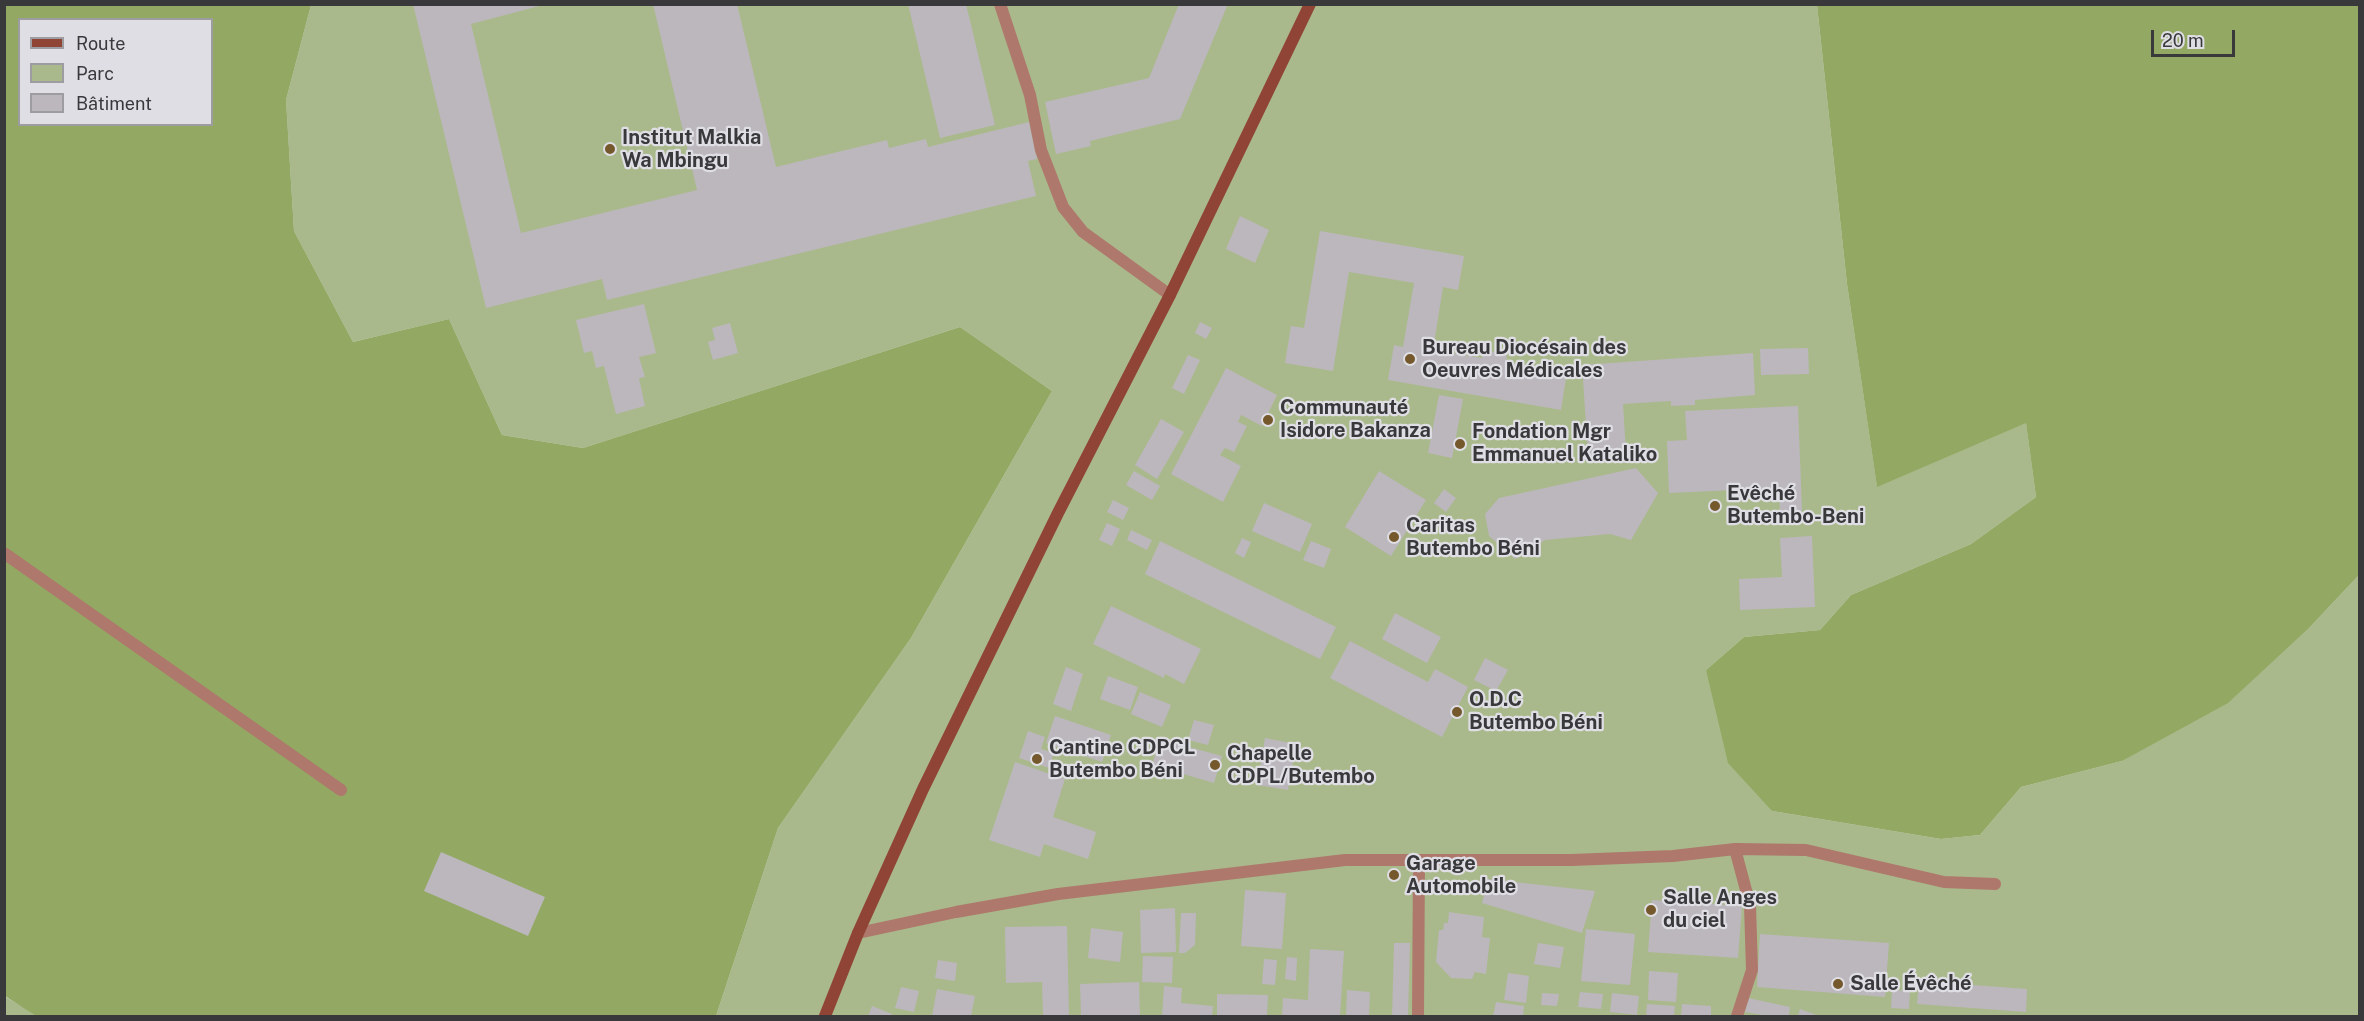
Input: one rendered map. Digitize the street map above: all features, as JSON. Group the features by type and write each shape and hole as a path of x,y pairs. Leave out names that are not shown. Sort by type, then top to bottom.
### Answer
{"street":[{"path":"1000,4 1030,95 1041,150 1063,207 1083,232 1170,295"},
{"path":"825,1017 858,933 923,789 1013,604 1170,295 1310,4"},
{"path":"4,553 341,790"},
{"path":"858,933 956,912 1058,894 1345,860 1572,860 1673,856 1735,849 1806,850 1944,882 1995,884"},
{"path":"1735,849 1750,905 1752,970 1737,1017"},
{"path":"1418,1017 1419,861"}],"green space":[{"path":"4,5 311,5 286,100 294,231 353,342 449,319 502,435 583,448 960,327 1052,391 911,638 778,828 716,1016 36,1016 5,996"},
{"path":"311,5 1817,5 1847,284 1877,486 2026,422 2036,497 1971,544 1851,595 1820,630 1744,637 1706,670 1772,811 1941,839 1980,835 2021,787 2122,761 2311,626 2359,575 2359,1016 716,1016 778,828 911,638 1052,391 960,327 583,448 502,435 449,319 353,342 294,231 286,100"},
{"path":"1817,5 2359,5 2359,575 2311,626 2228,703 2122,761 2021,787 1980,835 1941,839 1772,811 1728,763 1706,670 1744,637 1820,630 1851,595 1971,544 2036,497 2026,423 1877,487 1847,284"},
{"path":"4,996 28,1010 36,1016 5,1016"}],"building":[{"path":"413,4 547,4 471,24 521,233 697,190 653,4 737,4 776,167 887,140 889,148 926,139 928,147 1029,122 1037,159 1028,161 1036,196 607,300 602,279 486,308"},
{"path":"908,4 966,4 995,125 940,138"},
{"path":"1179,4 1228,4 1180,119 1090,141 1091,146 1056,154 1045,102 1149,78"},
{"path":"1240,216 1269,230 1255,263 1226,249"},
{"path":"1320,231 1464,256 1458,290 1443,287 1433,350 1482,358 1483,350 1507,354 1506,362 1567,372 1561,410 1388,380 1394,345 1403,347 1414,283 1349,272 1333,371 1285,363 1291,326 1304,328"},
{"path":"644,304 656,353 639,357 645,377 639,378 645,406 616,414 604,366 596,368 592,351 584,353 576,320"},
{"path":"1200,322 1212,328 1206,339 1195,333"},
{"path":"730,323 738,353 713,360 708,342 715,340 712,328"},
{"path":"1808,348 1809,374 1761,375 1760,349"},
{"path":"1753,353 1755,395 1695,400 1695,405 1671,406 1671,401 1623,404 1626,452 1588,455 1582,365"},
{"path":"1188,355 1200,360 1184,394 1172,388"},
{"path":"1226,368 1277,395 1262,426 1241,415 1238,422 1247,426 1234,452 1225,448 1220,455 1241,466 1223,502 1171,474"},
{"path":"1439,395 1463,399 1452,458 1428,453"},
{"path":"1798,406 1802,511 1780,512 1779,488 1669,493 1667,441 1687,440 1685,411"},
{"path":"1161,419 1184,432 1157,479 1135,465"},
{"path":"1636,468 1658,493 1631,540 1610,534 1545,540 1515,559 1489,536 1485,514 1499,498"},
{"path":"1134,471 1160,486 1152,500 1126,485"},
{"path":"1379,471 1426,500 1391,556 1345,527"},
{"path":"1444,489 1456,498 1446,512 1434,503"},
{"path":"1113,500 1129,508 1123,520 1107,512"},
{"path":"1264,503 1312,524 1300,552 1252,531"},
{"path":"1107,523 1120,529 1112,546 1099,540"},
{"path":"1131,530 1152,540 1147,550 1127,540"},
{"path":"1812,536 1815,607 1740,610 1739,579 1782,577 1780,538"},
{"path":"1242,538 1251,542 1244,558 1235,553"},
{"path":"1160,541 1336,627 1320,659 1145,574"},
{"path":"1311,541 1331,549 1324,568 1303,560"},
{"path":"1111,606 1201,649 1184,684 1165,674 1164,678 1093,644"},
{"path":"1395,613 1441,637 1427,663 1382,639"},
{"path":"1350,641 1428,682 1435,669 1468,687 1442,737 1330,678"},
{"path":"1485,658 1508,670 1496,691 1474,680"},
{"path":"1066,667 1083,674 1071,711 1053,704"},
{"path":"1108,676 1138,687 1130,710 1100,699"},
{"path":"1140,692 1171,705 1162,727 1131,714"},
{"path":"1055,716 1111,735 1102,762 1046,743"},
{"path":"1194,720 1214,725 1208,745 1188,740"},
{"path":"1028,731 1045,737 1041,749 1054,753 1049,768 1019,758"},
{"path":"1265,738 1296,744 1288,790 1257,785"},
{"path":"1160,739 1222,756 1214,783 1152,765"},
{"path":"1015,762 1065,779 1053,817 1096,832 1088,859 1044,844 1040,857 989,840"},
{"path":"441,852 545,897 528,936 424,891"},
{"path":"1488,879 1595,891 1582,933 1482,903"},
{"path":"1245,890 1286,893 1282,949 1241,946"},
{"path":"1652,900 1742,906 1738,958 1648,952"},
{"path":"1175,908 1176,952 1141,953 1140,910"},
{"path":"1449,912 1484,917 1482,937 1490,938 1486,974 1475,972 1472,979 1451,978 1436,962 1439,930 1443,930 1444,923 1448,923"},
{"path":"1181,913 1196,913 1195,945 1185,953 1179,953"},
{"path":"1067,926 1069,1016 1043,1016 1042,982 1006,983 1005,927"},
{"path":"1091,928 1123,932 1120,962 1088,958"},
{"path":"1586,929 1635,934 1630,985 1581,981"},
{"path":"1760,934 1889,943 1885,997 1757,987"},
{"path":"1394,943 1410,943 1408,1016 1392,1016"},
{"path":"1538,943 1564,947 1560,968 1534,964"},
{"path":"1310,949 1344,951 1340,1016 1282,1016 1283,998 1308,1000"},
{"path":"1143,956 1173,957 1172,983 1142,982"},
{"path":"1287,957 1297,958 1296,981 1285,979"},
{"path":"1264,959 1277,960 1275,985 1262,984"},
{"path":"938,960 957,963 955,981 935,978"},
{"path":"1649,971 1678,973 1676,1002 1648,1000"},
{"path":"1508,973 1529,976 1526,1003 1504,1000"},
{"path":"1919,981 2027,989 2026,1012 1917,1004"},
{"path":"1139,982 1140,1016 1081,1016 1080,984"},
{"path":"1164,986 1182,988 1181,1003 1213,1006 1212,1016 1162,1016"},
{"path":"901,987 919,991 914,1012 895,1008"},
{"path":"937,989 975,996 971,1016 932,1016"},
{"path":"1347,990 1370,992 1369,1016 1346,1016"},
{"path":"1892,990 1910,991 1909,1009 1891,1008"},
{"path":"1580,992 1603,994 1601,1009 1578,1007"},
{"path":"1542,993 1559,994 1557,1006 1541,1005"},
{"path":"1612,993 1639,996 1637,1015 1610,1012"},
{"path":"1217,994 1268,995 1267,1016 1217,1016"},
{"path":"1748,998 1790,1007 1789,1016 1768,1016 1745,1012"},
{"path":"1496,1002 1524,1006 1523,1016 1493,1016"},
{"path":"1647,1004 1675,1006 1674,1016 1646,1016"},
{"path":"1682,1004 1711,1006 1711,1016 1681,1016"},
{"path":"872,1006 892,1014 891,1016 868,1016"},
{"path":"1800,1009 1819,1016 1798,1016"}],"place":[{"name":"Institut Malkia Wa Mbingu","path":"610,149"},
{"name":"Bureau Diocésain des Oeuvres Médicales","path":"1410,359"},
{"name":"Communauté Isidore Bakanza","path":"1268,420"},
{"name":"Fondation Mgr Emmanuel Kataliko","path":"1460,444"},
{"name":"Evêché Butembo-Beni","path":"1715,506"},
{"name":"Caritas Butembo Béni","path":"1394,537"},
{"name":"O.D.C Butembo Béni","path":"1457,712"},
{"name":"Cantine CDPCL Butembo Béni","path":"1037,759"},
{"name":"Chapelle CDPL/Butembo","path":"1215,765"},
{"name":"Garage Automobile","path":"1394,875"},
{"name":"Salle Anges du ciel","path":"1651,910"},
{"name":"Salle Évêché","path":"1838,984"}]}
